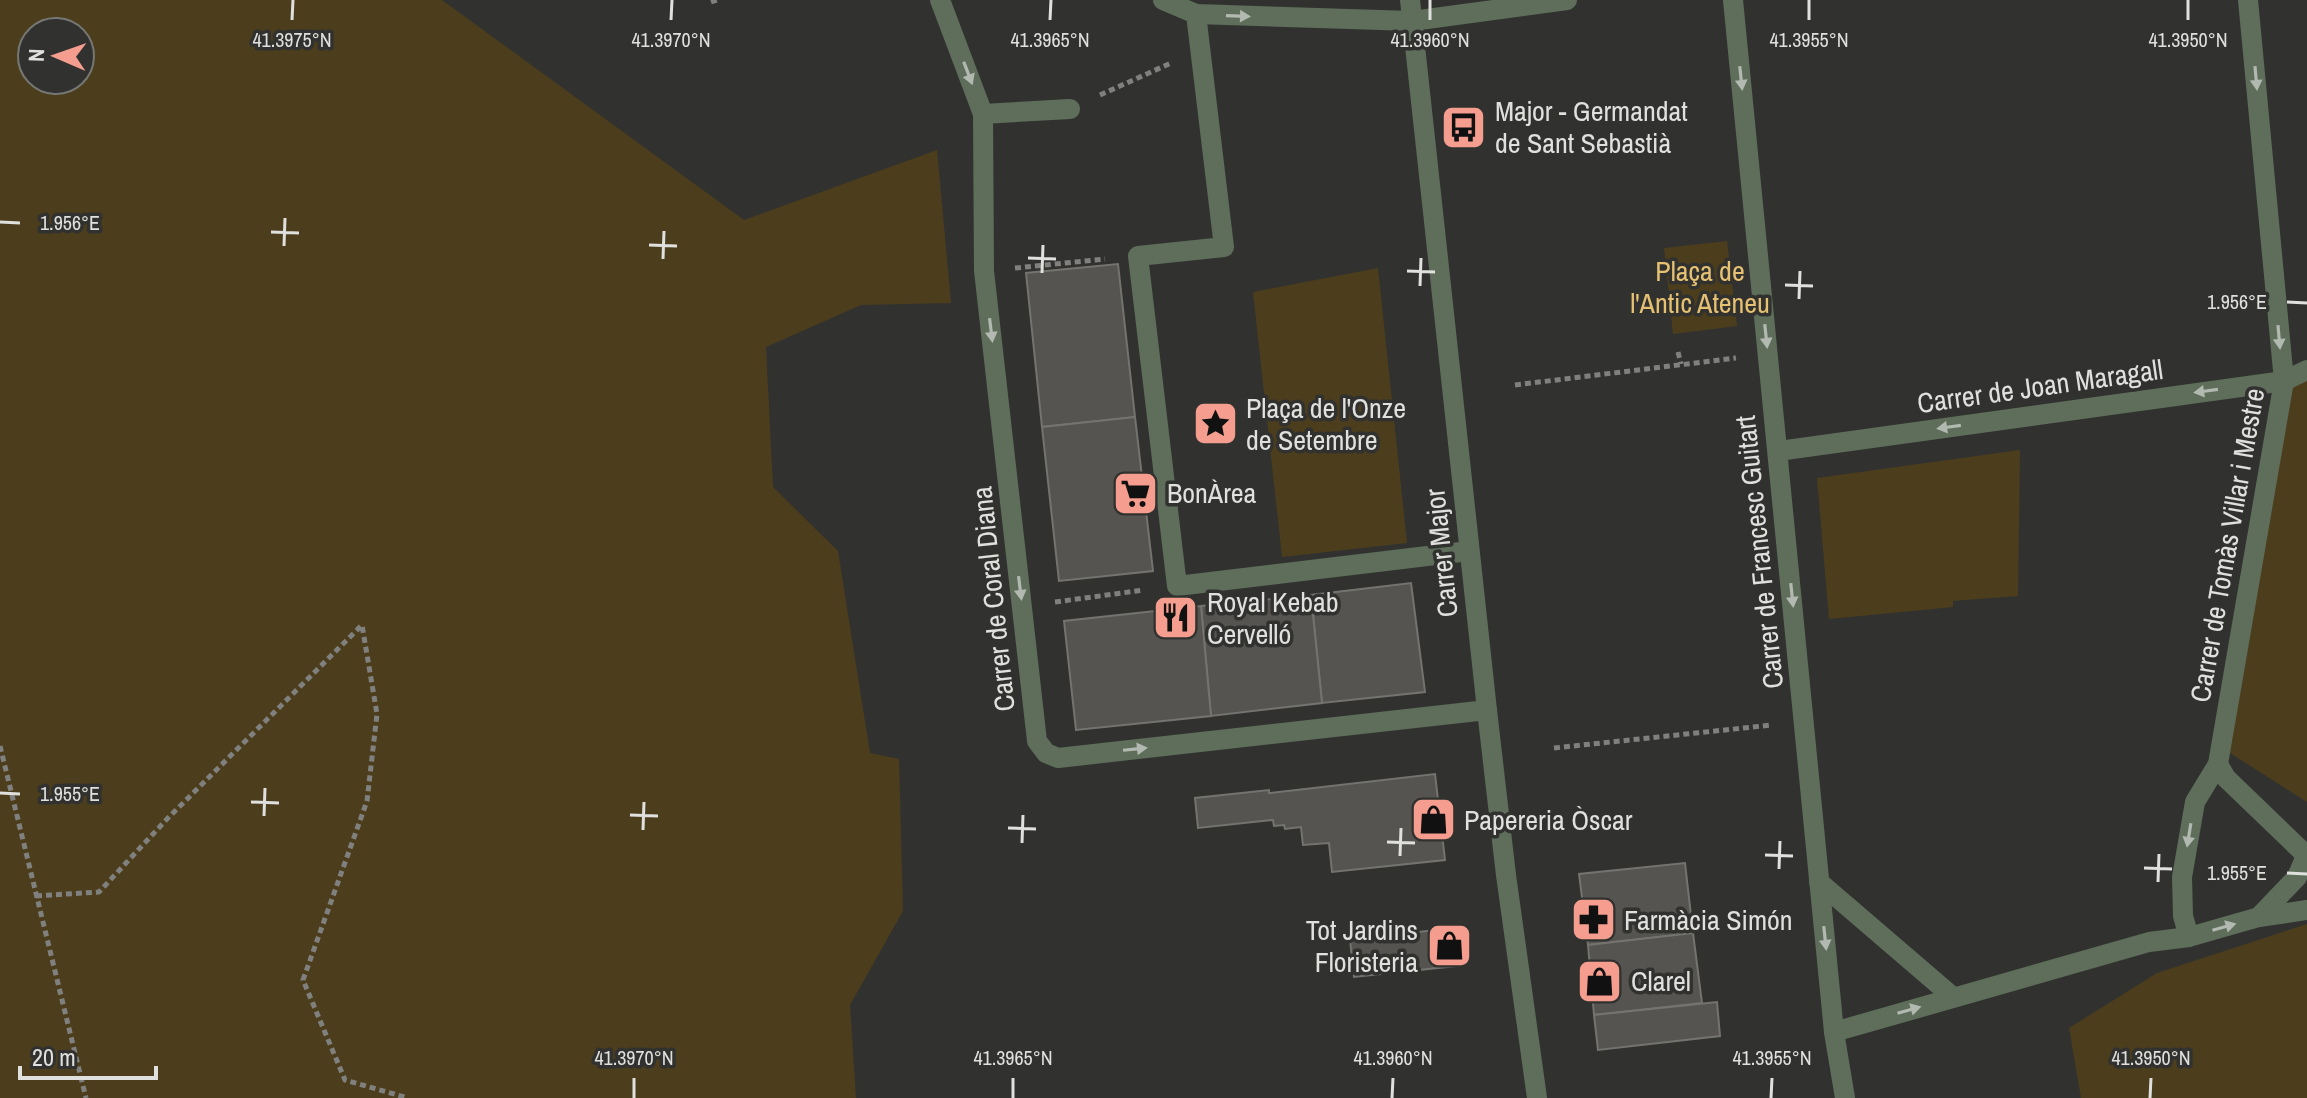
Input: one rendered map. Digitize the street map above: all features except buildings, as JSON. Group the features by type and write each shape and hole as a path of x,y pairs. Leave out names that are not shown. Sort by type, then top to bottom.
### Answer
{"street":[{"name":"Carrer de Coral Diana","path":"940,0 983,114 984,271 1037,741 1046,753 1058,758 1487,710"},
{"path":"1163,0 1196,14 1412,21 1567,0"},
{"name":"Carrer Major","path":"1410,0 1506,875 1537,1098"},
{"name":"Carrer de Francesc Guitart","path":"1733,0 1834,1032 1845,1098"},
{"name":"Carrer de Tomàs Villar i Mestre","path":"2189,937 2183,916 2182,877 2195,802 2218,764 2284,381 2248,0"},
{"path":"1196,14 1224,247 1138,256 1177,586 1469,551"},
{"path":"983,114 1070,109"},
{"name":"Carrer de Joan Maragall","path":"1778,451 2284,381 2307,370"},
{"path":"2218,764 2226,778 2307,856 2297,877 2259,917"},
{"path":"1819,882 1953,997"},
{"path":"1834,1032 2149,942 2189,937 2259,917 2307,910"}],"path":[{"path":"1070,109 1200,49"},
{"path":"984,271 1138,256"},
{"path":"1678,352 1681,364"},
{"path":"1515,385 1738,358"},
{"path":"1022,606 1177,586"},
{"path":"36,896 99,892 167,819 362,625 377,714 367,801 303,980 345,1080 408,1098"},
{"path":"1554,748 1804,722"},
{"path":"0,746 86,1098"}],"green space":[{"path":"0,0 442,0 744,220 937,150 951,303 861,305 766,347 773,487 838,551 870,753 899,759 903,911 850,1005 856,1098 0,1098"},
{"name":"Plaça de l'Antic Ateneu","path":"1727,241 1737,326 1673,334 1664,248"},
{"path":"1378,268 1407,543 1282,557 1253,292"},
{"path":"2307,374 2307,802 2230,753 2287,384"},
{"path":"2020,450 2018,596 1953,601 1953,607 1829,619 1817,478"},
{"path":"2307,924 2307,1098 2081,1098 2069,1028 2157,973"}],"place":[{"name":"Major - Germandat de Sant Sebastià","path":"1464,127"},
{"name":"Plaça de l'Onze de Setembre","path":"1215,424"},
{"name":"BonÀrea","path":"1136,493"},
{"name":"Royal Kebab Cervelló","path":"1176,618"},
{"name":"Papereria Òscar","path":"1433,820"},
{"name":"Farmàcia Simón","path":"1593,920"},
{"name":"Tot Jardins Floristeria","path":"1449,946"},
{"name":"Clarel","path":"1600,981"}]}
